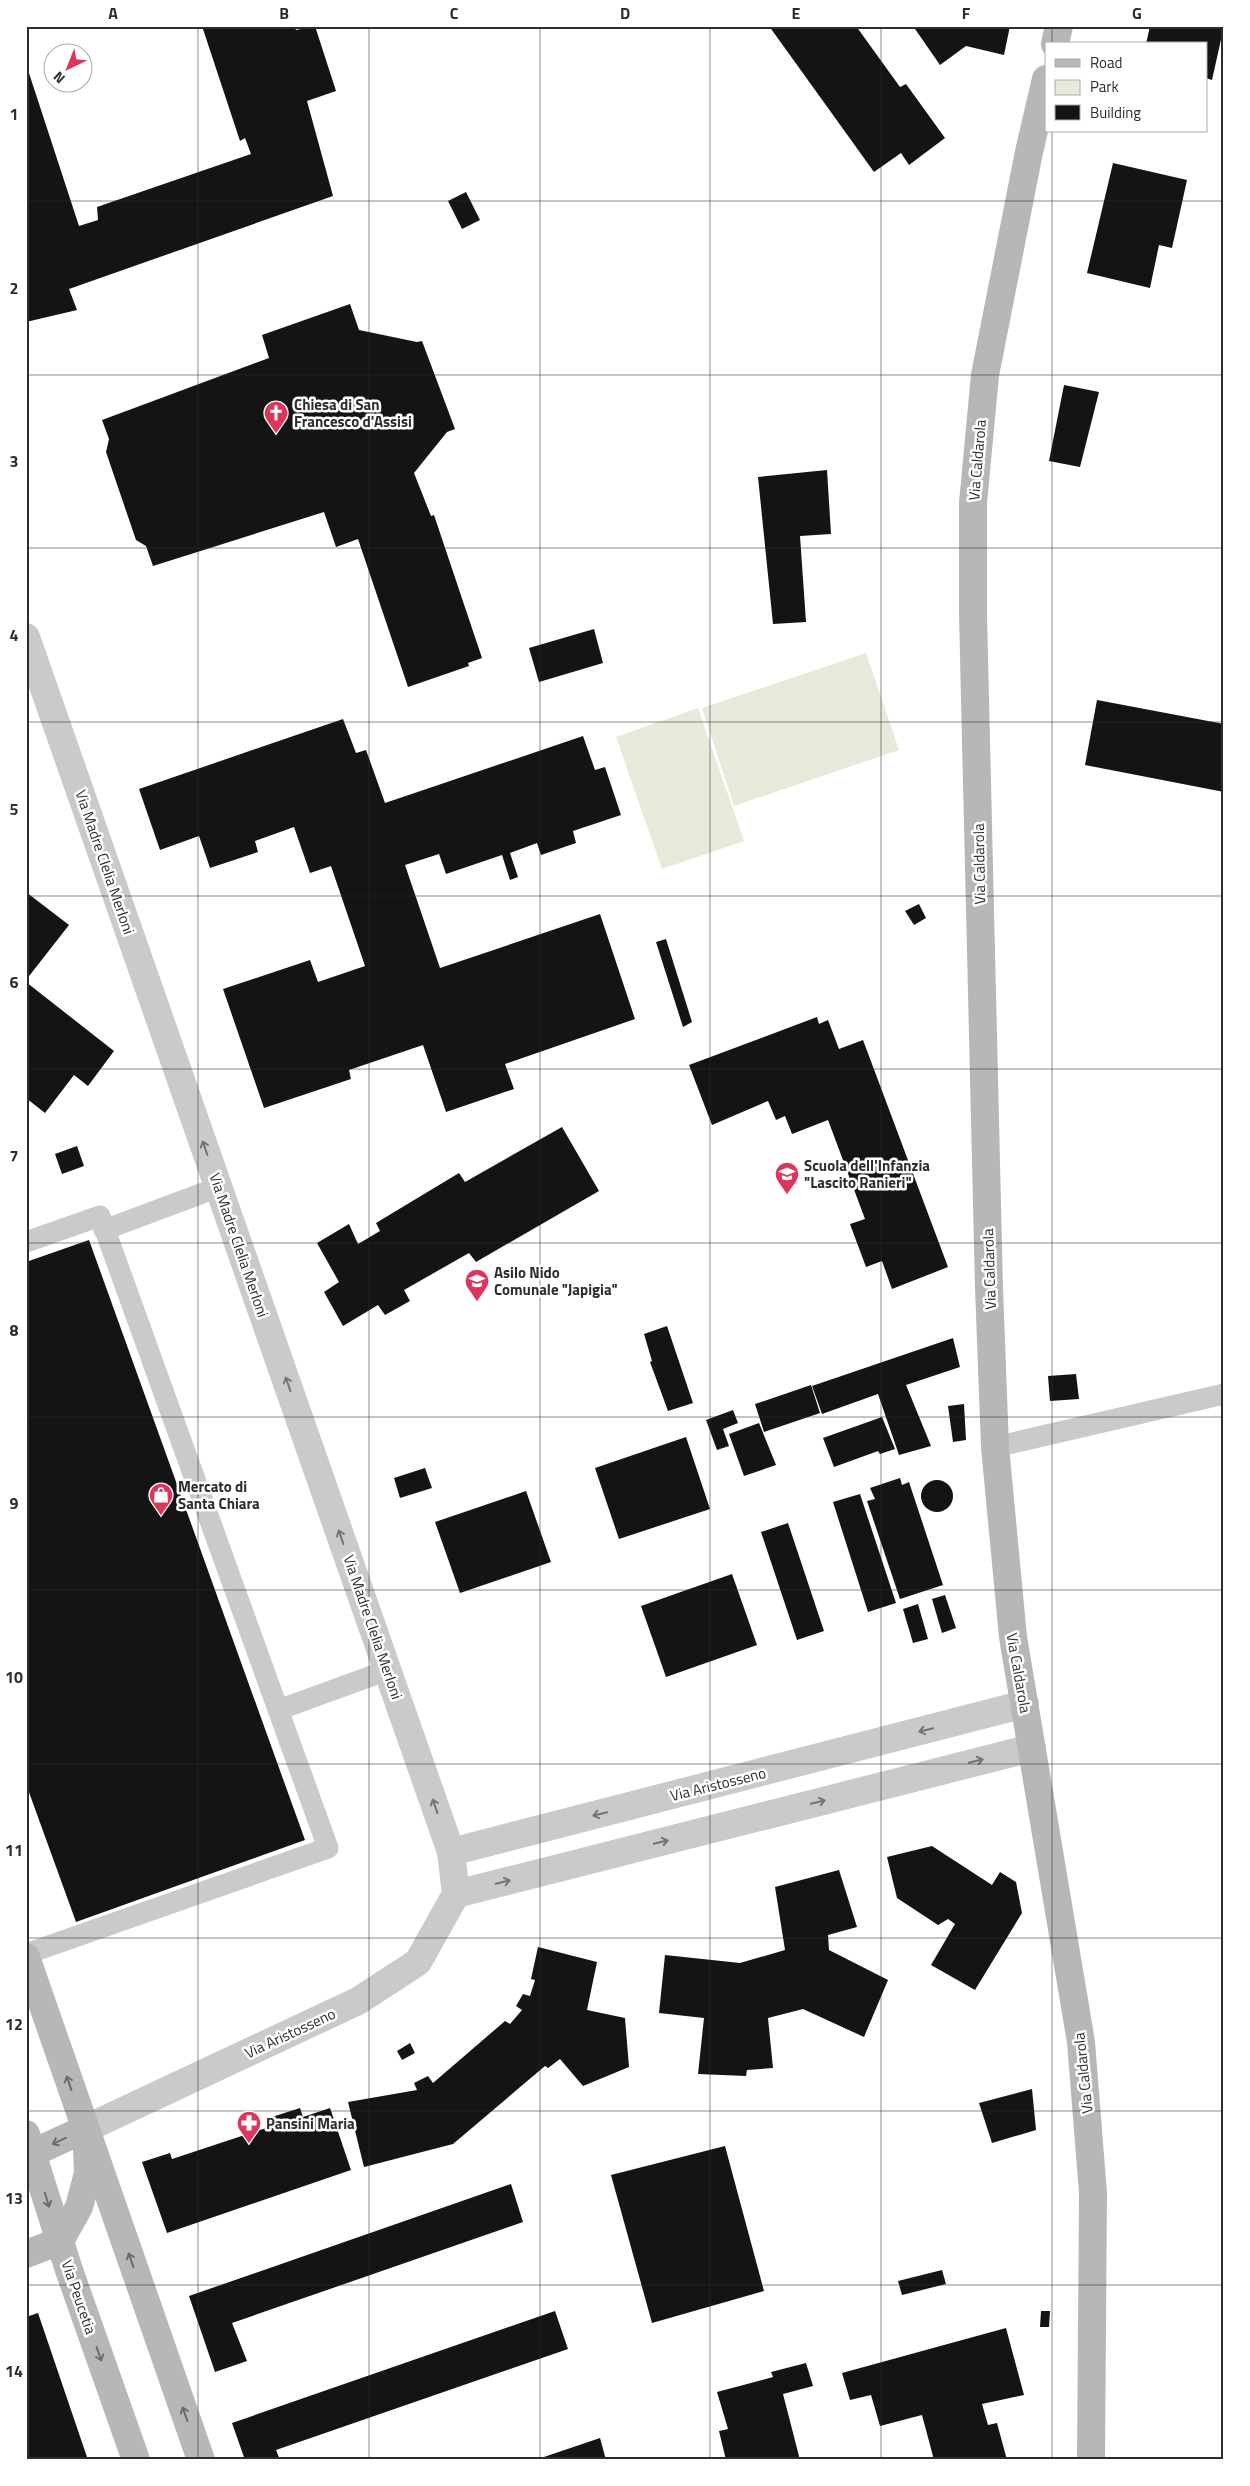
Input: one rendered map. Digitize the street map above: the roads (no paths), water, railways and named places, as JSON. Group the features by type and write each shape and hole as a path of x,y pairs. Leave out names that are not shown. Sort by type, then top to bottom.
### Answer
{"street":[{"path":"1055,42 1059,26"},
{"name":"Via Caldarola","path":"1045,83 1029,152 985,375 972,503 988,1238 995,1447 1006,1585 1024,1704 1081,2042 1091,2165 1093,2251 1091,2460"},
{"name":"Via Madre Clelia Merloni","path":"26,637 451,1852"},
{"name":"Via Aristosseno","path":"451,1852 1024,1704"},
{"path":"451,1852 456,1894 1032,1748"},
{"name":"Via Aristosseno","path":"86,2129 358,2001 418,1962 456,1894"},
{"path":"26,1956 201,2460"},
{"path":"28,2148 86,2129"},
{"path":"26,2254 60,2241 79,2207 88,2173 86,2129"},
{"name":"Via Peucetia","path":"28,2148 136,2460"}],"lane":[{"path":"104,1230 219,1188"},
{"path":"26,1242 100,1216 328,1848 26,1956"},
{"path":"995,1447 1224,1394"},
{"path":"278,1710 388,1670"}],"place":[{"name":"Chiesa di San Francesco d'Assisi","path":"276,434"},
{"name":"Scuola dell'Infanzia \"Lascito Ranieri\"","path":"787,1195"},
{"name":"Asilo Nido Comunale \"Japigia\"","path":"477,1302"},
{"name":"Mercato di Santa Chiara","path":"161,1516"},
{"name":"Pansini Maria","path":"249,2144"}]}
